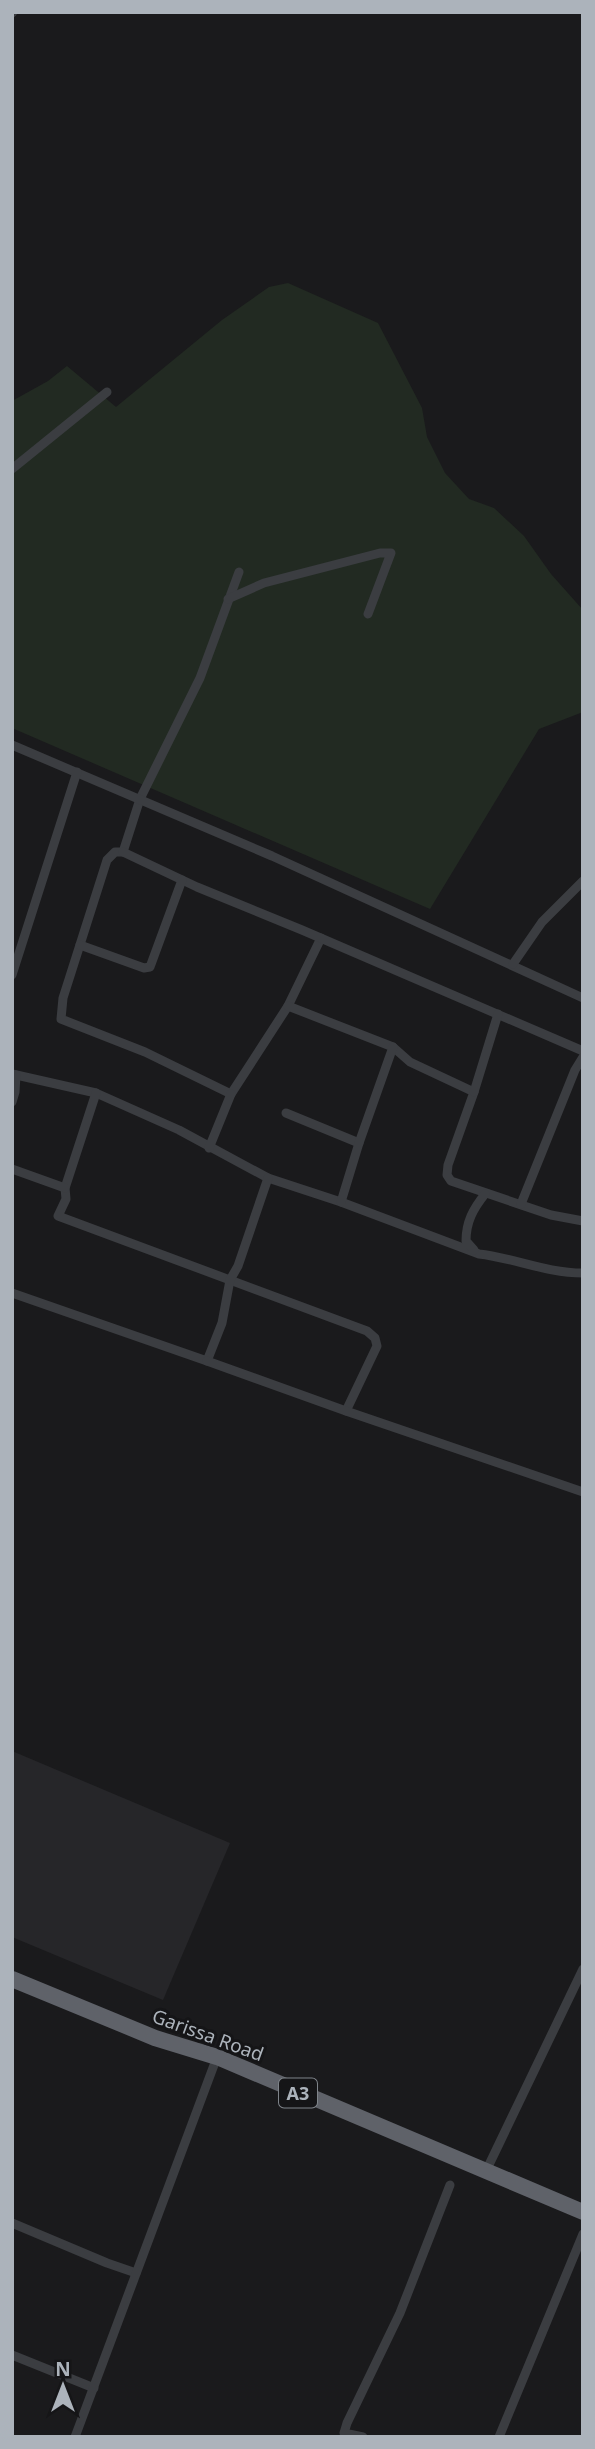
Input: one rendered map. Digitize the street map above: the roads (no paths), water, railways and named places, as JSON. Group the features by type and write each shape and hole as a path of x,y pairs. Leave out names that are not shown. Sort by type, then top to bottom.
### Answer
{"highway":[{"name":"Garissa Road","path":"12,1979 155,2038 218,2057 583,2212"}],"street":[{"path":"12,469 107,392"},
{"path":"228,599 264,583 380,553 391,553 368,614"},
{"path":"123,852 140,799 200,678 239,572"},
{"path":"12,744 513,964 583,998"},
{"path":"12,975 77,772"},
{"path":"231,1094 145,1052 61,1019 63,998 107,860 115,852 123,852 182,880 583,1051"},
{"path":"80,945 144,968 150,967 182,880"},
{"path":"513,964 542,922 583,881"},
{"path":"209,1148 231,1094 288,1006 321,938"},
{"path":"288,1006 393,1047 410,1062 474,1092"},
{"path":"498,1014 447,1175 451,1181 485,1194 551,1215 583,1221"},
{"path":"341,1202 393,1047"},
{"path":"521,1204 575,1070 583,1057"},
{"path":"12,1102 14,1075 96,1093 179,1130 268,1178 341,1202 479,1254 498,1256 554,1271 583,1273"},
{"path":"96,1093 65,1188 66,1199 58,1216 367,1331 375,1338 377,1346 346,1412"},
{"path":"286,1113 359,1143"},
{"path":"12,1169 65,1188"},
{"path":"207,1361 222,1323 230,1280 238,1266 268,1178"},
{"path":"479,1254 467,1244 466,1231 475,1207 485,1194"},
{"path":"12,1293 346,1412 583,1492"},
{"path":"486,2171 583,1969"},
{"path":"75,2437 218,2057"},
{"path":"363,2437 343,2435 400,2313 450,2185"},
{"path":"12,2222 136,2273"},
{"path":"499,2437 583,2234"},
{"path":"12,2355 93,2388"}]}
